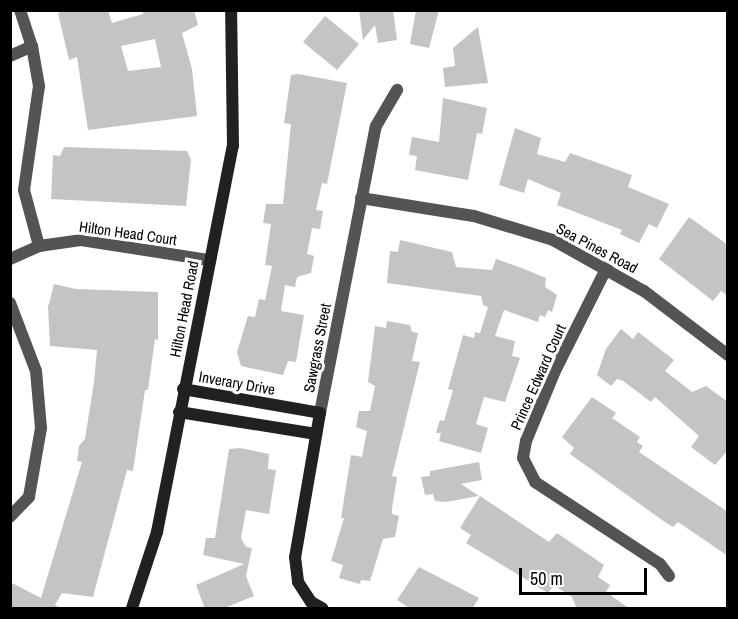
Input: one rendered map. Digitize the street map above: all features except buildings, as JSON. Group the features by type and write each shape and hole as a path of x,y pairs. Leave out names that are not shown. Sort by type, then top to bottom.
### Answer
{"street":[{"path":"20,10 33,46 39,86 24,190 39,246"},
{"name":"Hilton Head Road","path":"132,609 157,532 183,389 233,146 231,10"},
{"path":"10,56 33,46"},
{"name":"Sawgrass Street","path":"321,609 311,602 298,582 295,557 316,434 376,126 397,90"},
{"name":"Sea Pines Road","path":"361,198 474,216 553,240 607,267 728,355"},
{"name":"Hilton Head Court","path":"10,259 39,246 81,240 209,260"},
{"name":"Prince Edward Court","path":"607,267 555,371 526,441 523,458 535,482 660,564 669,576"},
{"path":"10,303 36,371 40,428 29,497 10,517"},
{"name":"Inverary Drive","path":"183,389 320,413"},
{"path":"179,412 316,434"}]}
